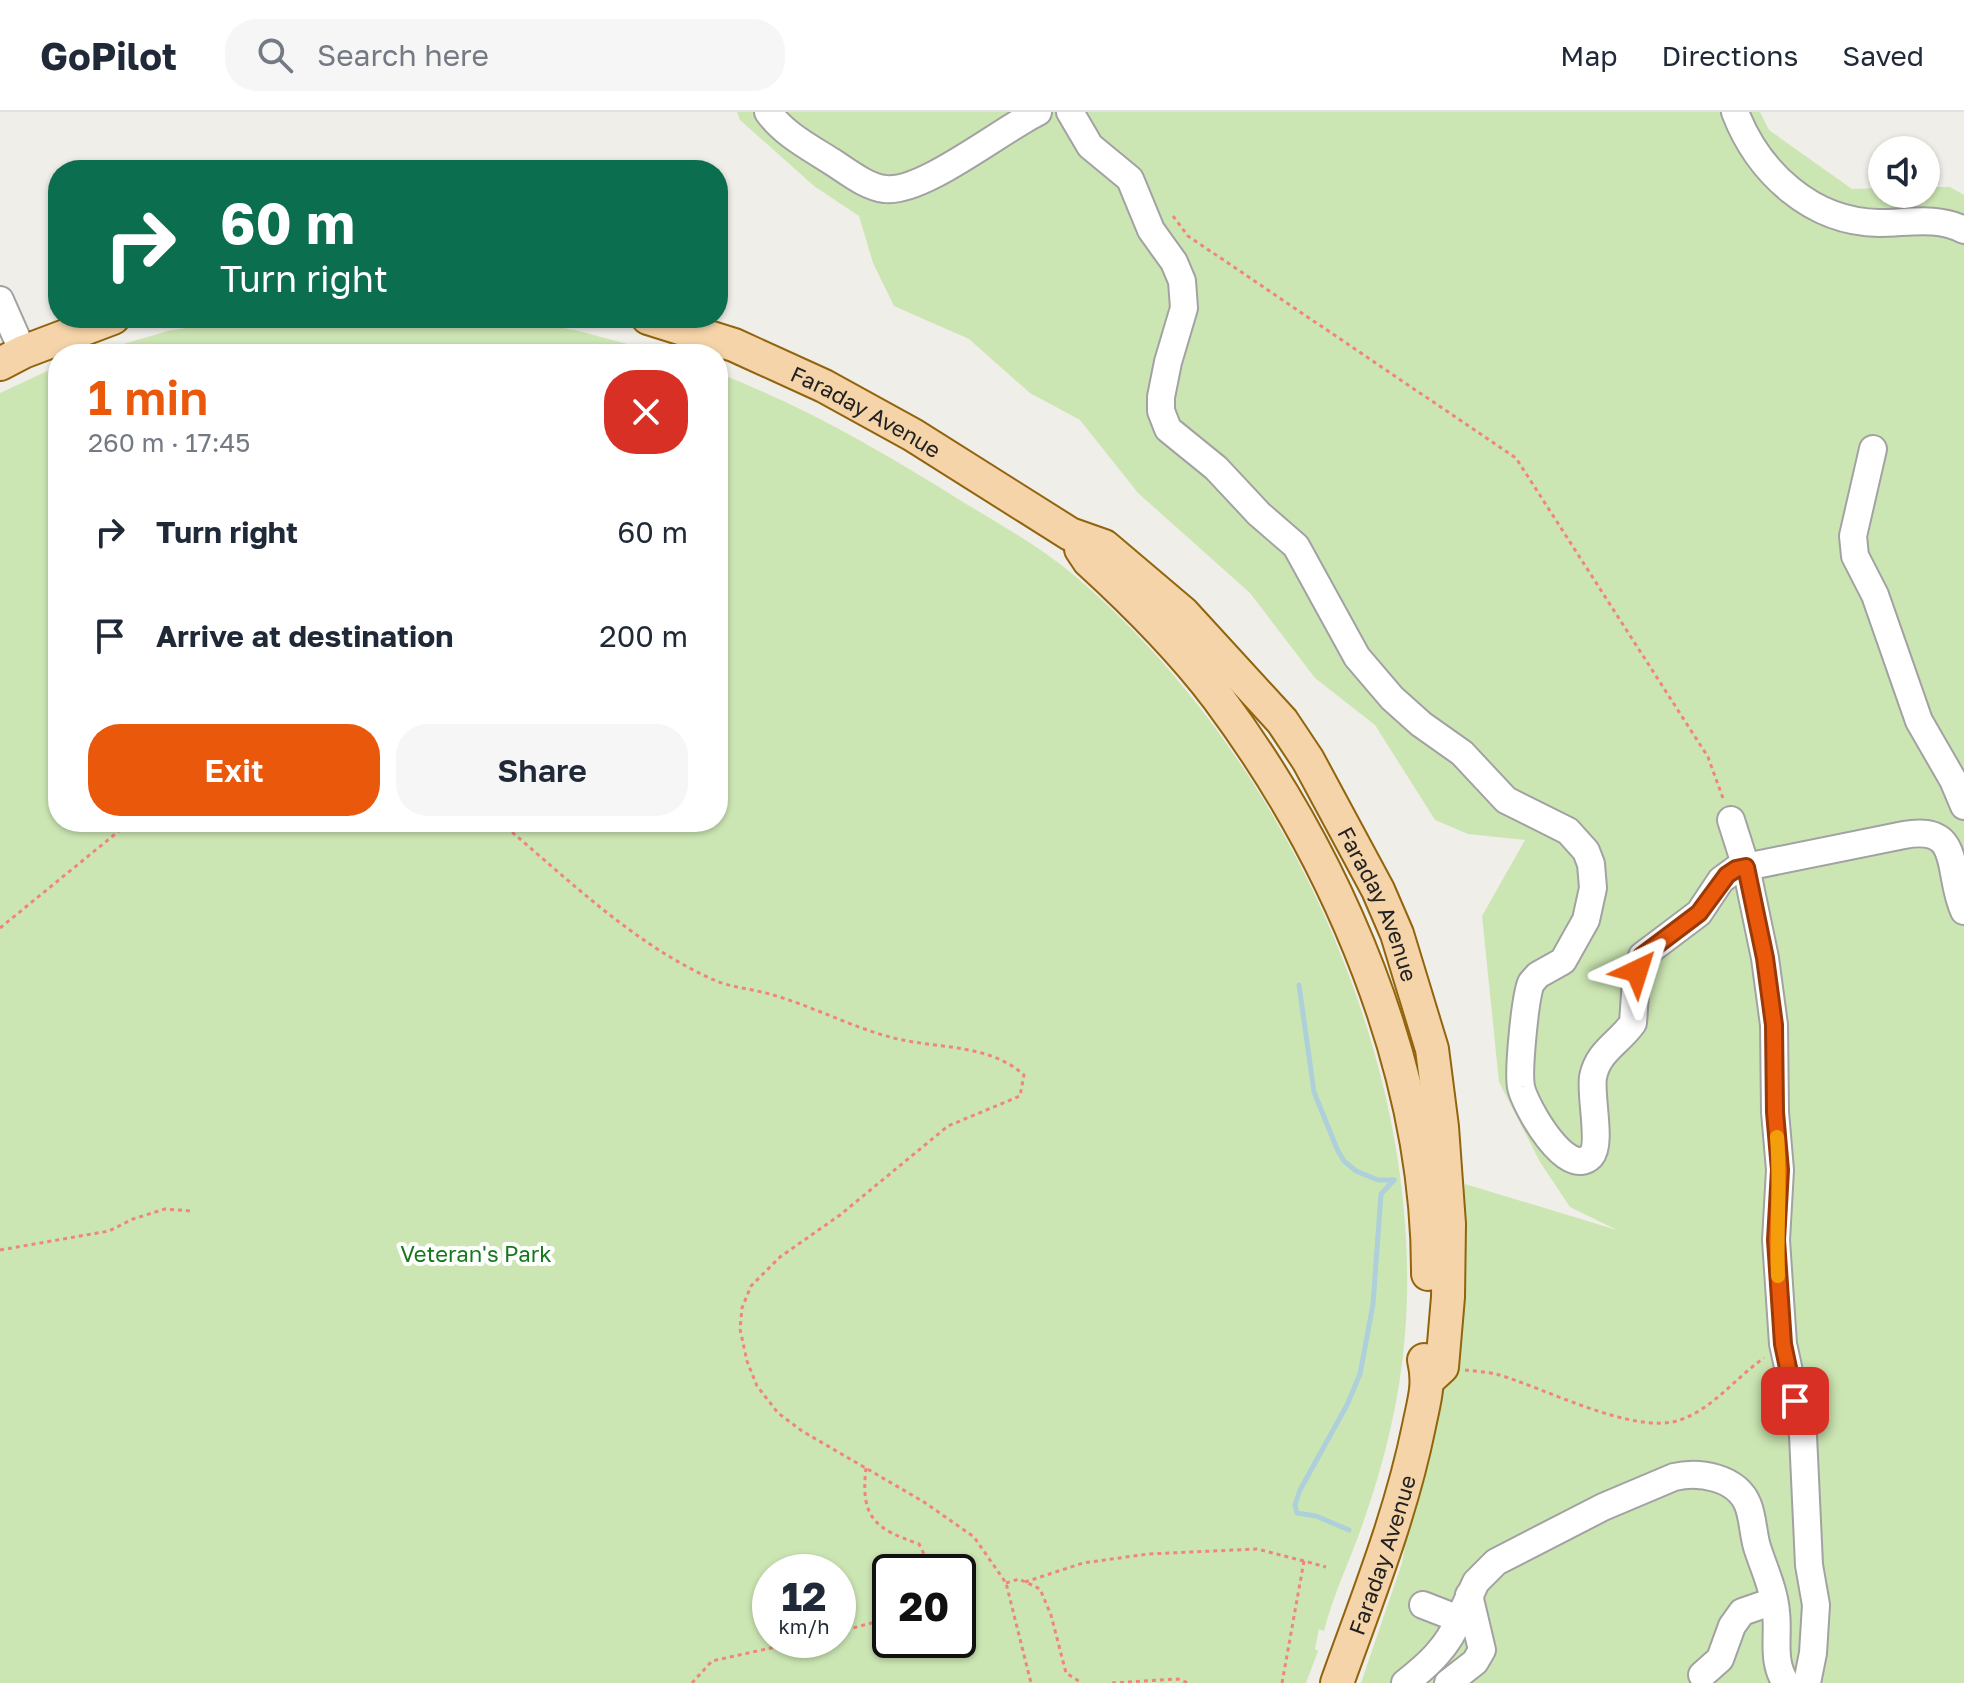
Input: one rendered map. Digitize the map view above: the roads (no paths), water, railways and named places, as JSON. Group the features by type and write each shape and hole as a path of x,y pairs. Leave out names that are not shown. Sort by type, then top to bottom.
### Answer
{"main road":[{"path":"12,358 88,328"},
{"name":"Faraday Avenue","path":"680,328 734,345 824,386 913,435 1070,534 1089,561 1170,642 1216,695 1259,755 1341,905 1382,1009 1408,1097 1428,1241 1424,1360 1436,1373 1389,1539 1337,1683"}],"lane":[{"path":"768,112 799,141 844,169 878,187 895,190 922,181 1038,112"},
{"path":"1070,112 1090,146 1130,179 1151,230 1174,262 1182,281 1184,308 1161,397 1161,411 1168,429 1177,440 1216,468 1259,514 1296,546 1357,657 1392,698 1421,724 1462,753 1506,800 1568,831 1586,851 1593,881 1589,912 1563,961 1538,975 1531,983 1521,1074 1521,1088 1530,1105 1554,1145 1567,1158 1582,1161 1595,1150 1592,1101 1595,1070 1604,1052 1633,1023 1636,980 1642,956 1699,913 1727,875 1736,869 1924,833 1943,838 1960,861 1958,892 1964,911"},
{"path":"1735,112 1750,144 1771,174 1786,189 1812,203 1836,215 1866,223 1933,221 1964,230"},
{"path":"0,300 12,358"},
{"path":"1873,449 1853,536 1855,556 1875,595 1919,721 1953,780 1964,806"},
{"path":"1731,820 1746,867 1765,958 1774,1025 1775,1112 1780,1170 1776,1240 1783,1344 1803,1435 1809,1565 1816,1605 1813,1653 1807,1683"},
{"path":"1405,1683 1439,1654 1483,1573 1515,1550 1651,1486 1674,1477 1698,1475 1727,1483 1745,1498 1774,1601 1777,1665 1786,1683"},
{"path":"1702,1675 1720,1659 1732,1626 1742,1612 1774,1601"},
{"path":"1423,1605 1464,1607"},
{"path":"1448,1683 1481,1654 1481,1644 1464,1607"}],"waterway":[{"path":"1299,985 1314,1092 1337,1149 1344,1161 1356,1171 1378,1180 1394,1180"},
{"path":"1349,1530 1316,1516 1297,1513 1295,1505 1360,1374 1373,1304 1381,1194 1394,1180"}],"park label":[{"name":"Veteran's Park","path":"476,1253"}]}
